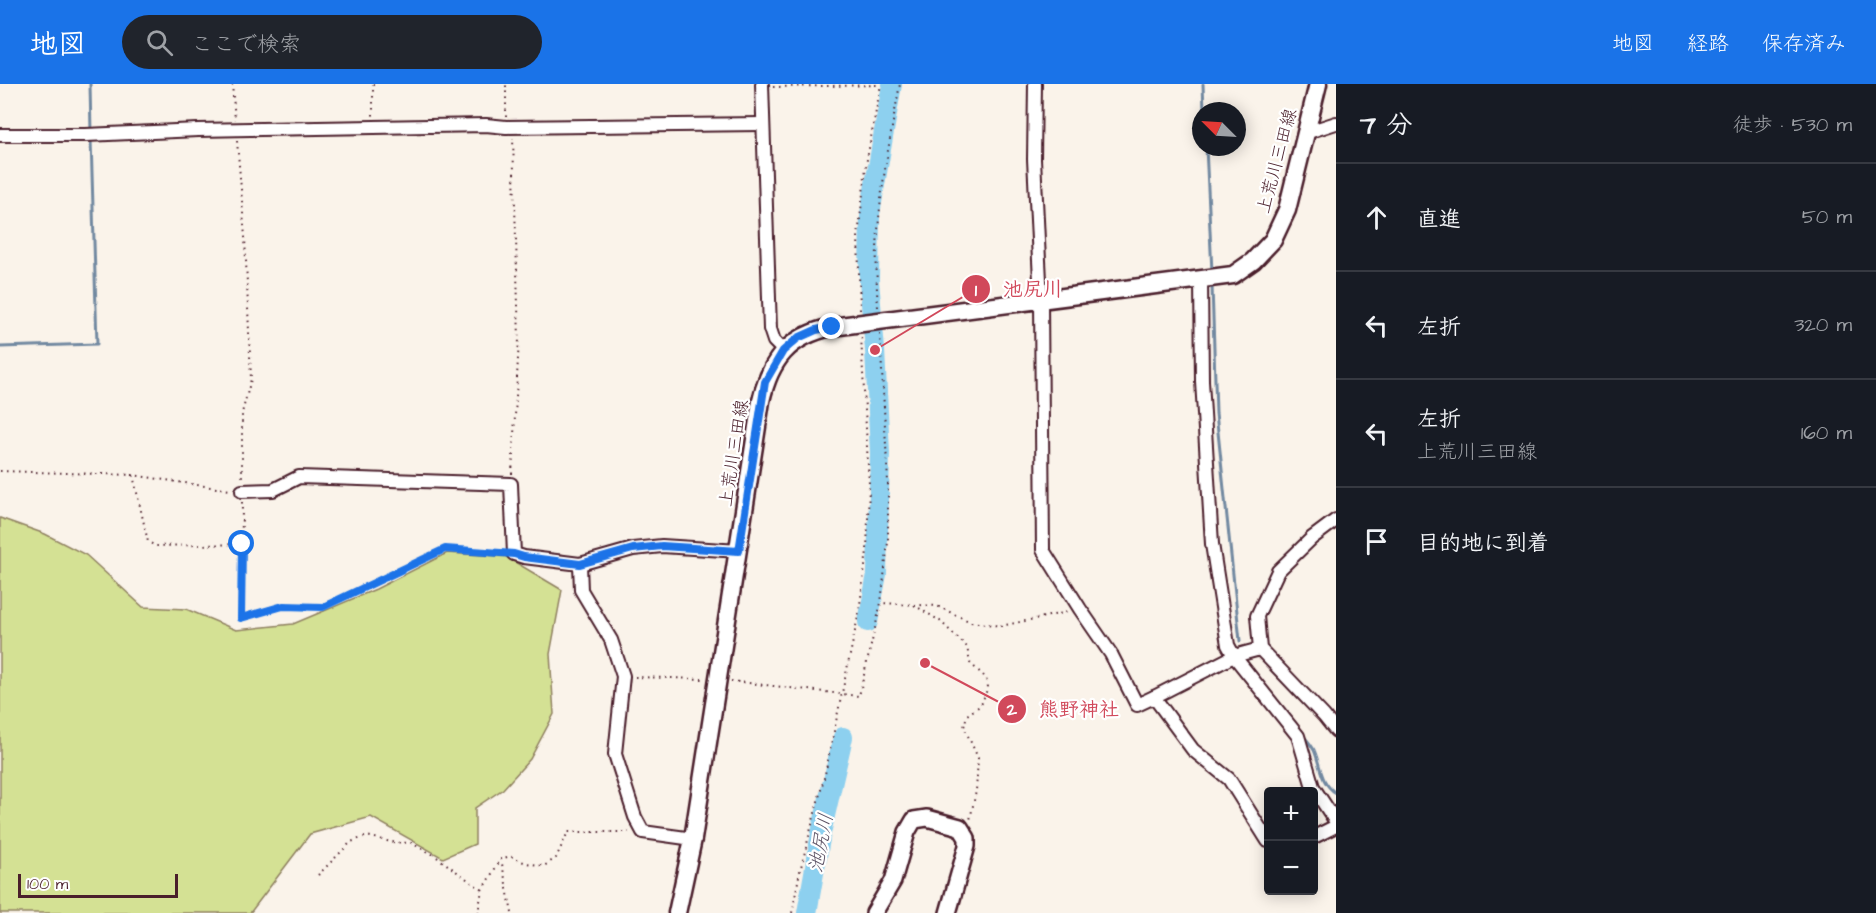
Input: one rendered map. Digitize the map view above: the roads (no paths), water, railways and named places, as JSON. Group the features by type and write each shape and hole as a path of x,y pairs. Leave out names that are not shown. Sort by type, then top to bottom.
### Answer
{"main road":[{"name":"上荒川三田線","path":"677,913 693,839 761,401 765,382 783,351 798,338 816,330 1233,274 1253,261 1273,240 1287,210 1318,84"}],"street":[{"path":"1035,84 1034,159 1041,301 1043,549 1111,654 1137,705 1234,656 1260,649"},
{"path":"762,86 770,329 774,341 783,351"},
{"path":"1305,133 1336,123"},
{"path":"0,135 91,135 236,129 486,125 506,127 762,124"},
{"path":"1201,280 1202,381 1212,544 1228,645 1234,656 1298,736 1313,787 1336,824 1318,835"},
{"path":"242,491 273,490 299,477 511,484 514,554 524,557 580,564 633,549 662,546 739,551"},
{"path":"1336,520 1312,538 1278,571 1257,616 1260,649 1324,716 1336,732"},
{"path":"580,564 581,590 611,640 623,676 615,754 635,817 643,832 693,839"},
{"path":"1154,698 1193,750 1230,779 1264,833"},
{"path":"874,913 893,881 907,832 914,820 927,818 960,827 967,838 967,846 948,913"}],"waterway":[{"path":"90,84 91,133"},
{"name":"池尻川","path":"868,622 877,574 880,453 869,280 870,214 892,84"},
{"path":"1203,84 1204,102"},
{"path":"0,347 97,344 91,139"},
{"path":"1206,156 1212,272"},
{"path":"1212,285 1216,413 1240,641"},
{"path":"1245,660 1252,669"},
{"path":"1302,734 1314,750 1324,779 1336,793"},
{"name":"池尻川","path":"807,913 821,833 843,737"}],"place":[{"name":"池尻川","path":"875,350"},
{"name":"熊野神社","path":"925,663"}]}
